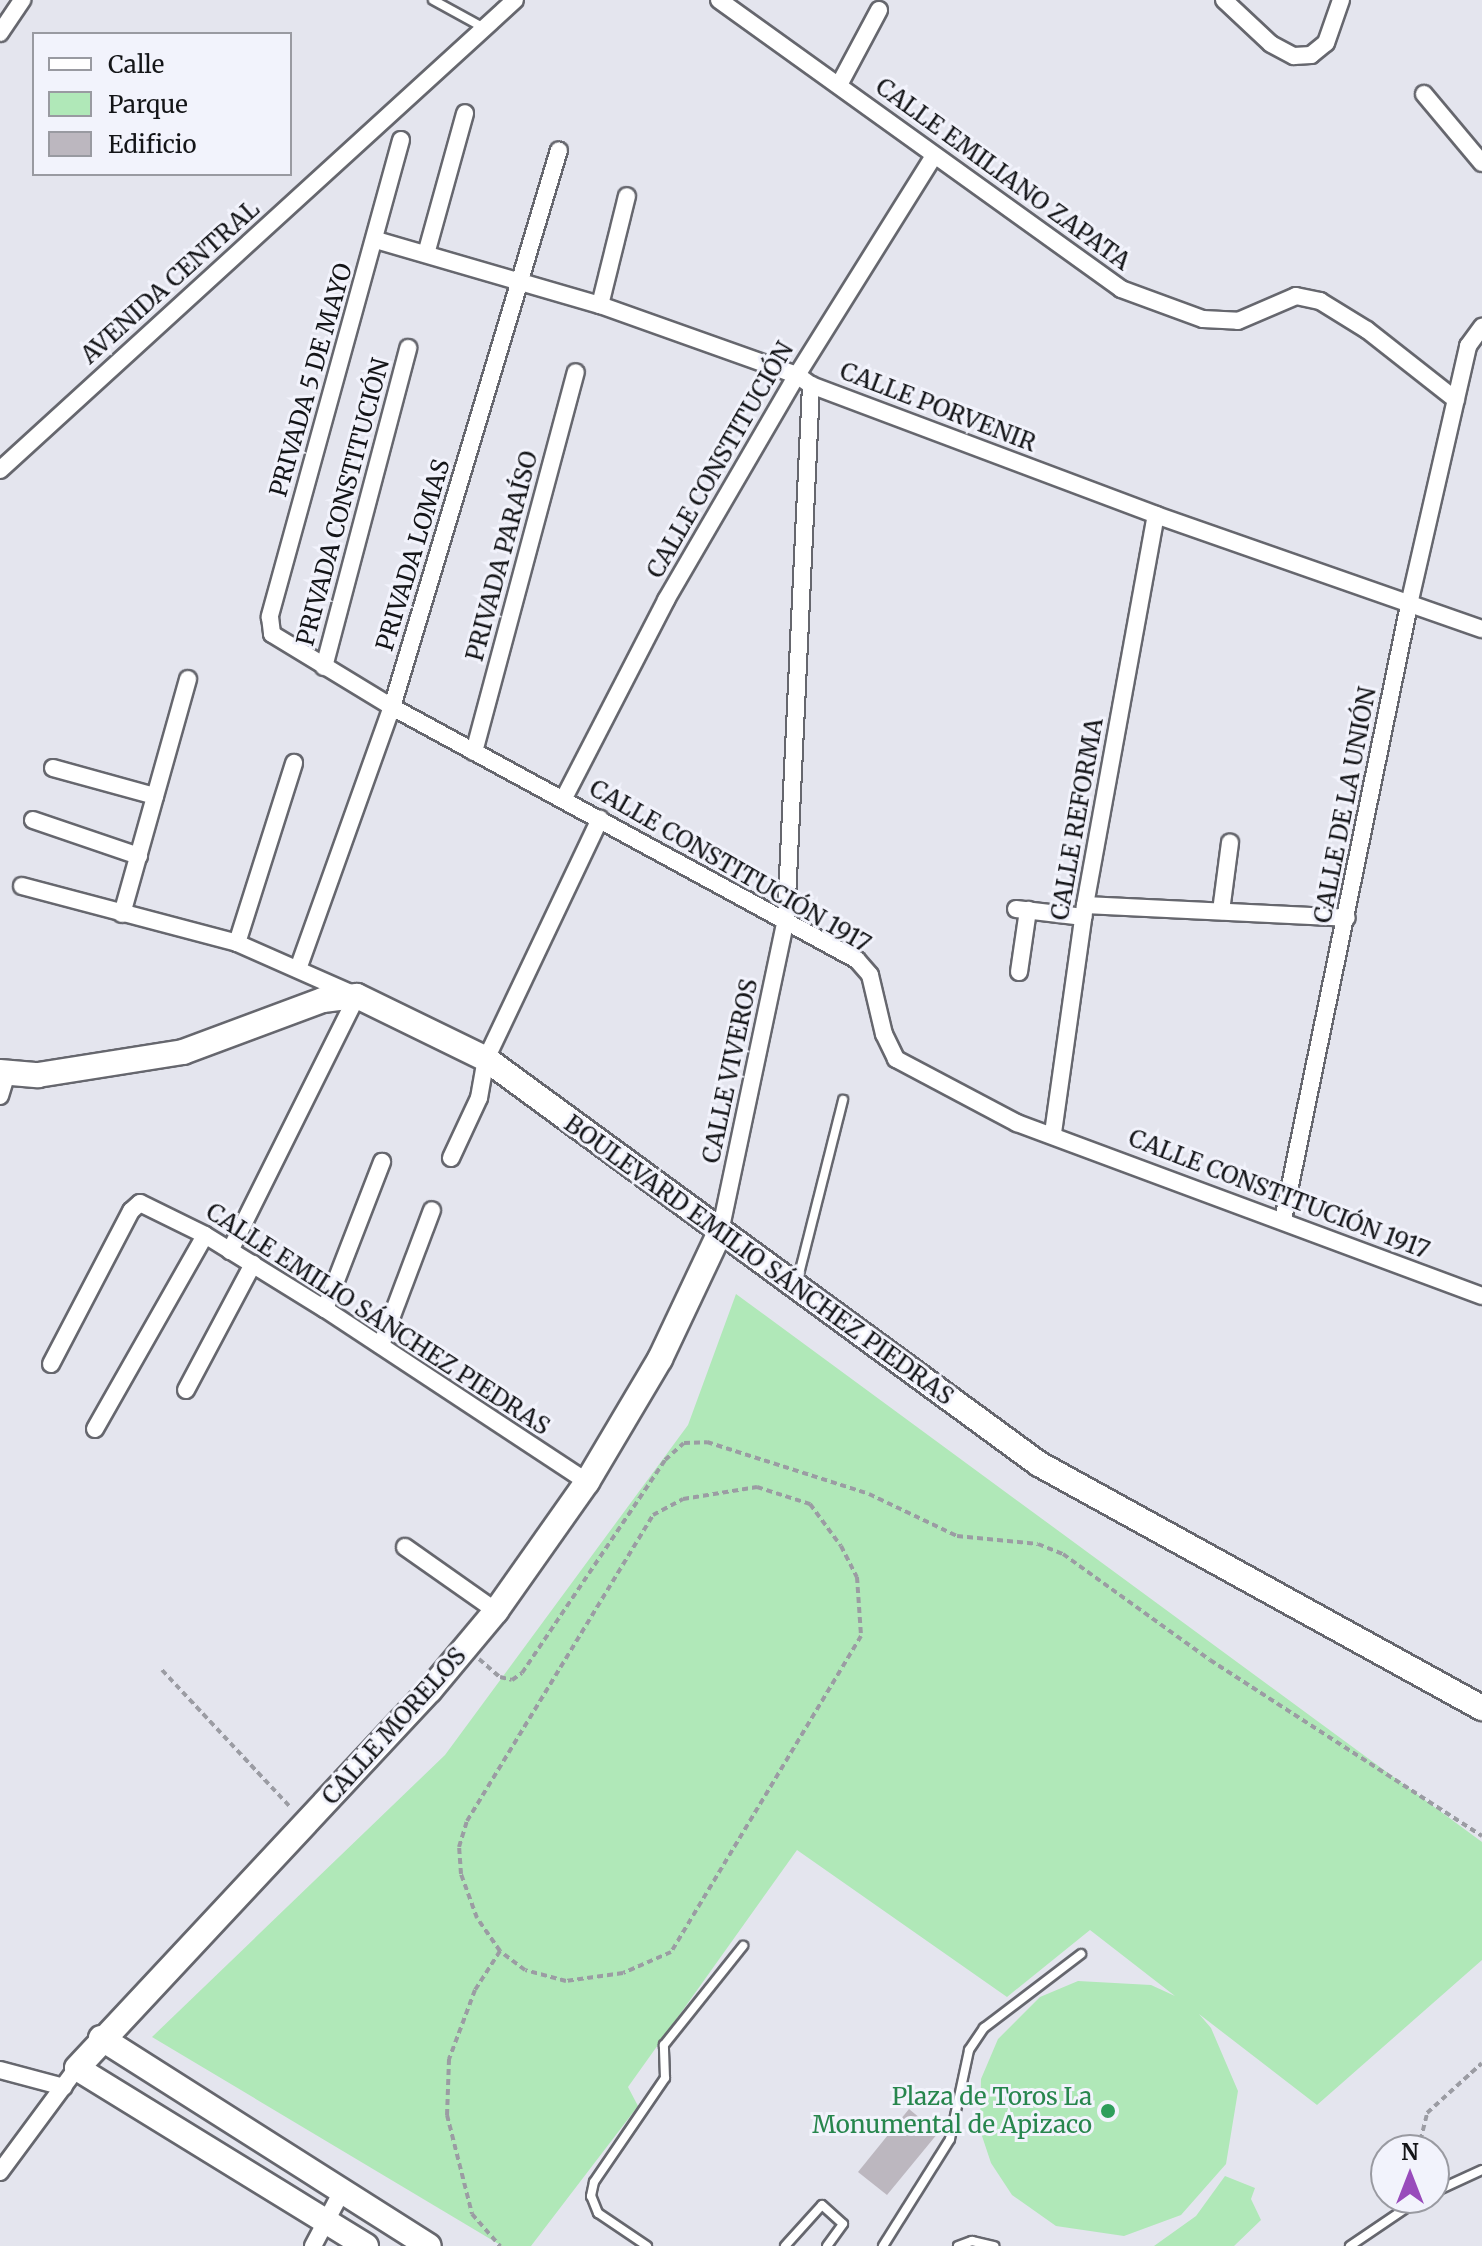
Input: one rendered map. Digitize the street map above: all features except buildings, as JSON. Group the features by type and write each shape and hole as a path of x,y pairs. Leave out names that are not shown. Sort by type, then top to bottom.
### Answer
{"street":[{"path":"0,33 22,0"},
{"name":"AVENIDA CENTRAL","path":"0,470 515,0"},
{"name":"CALLE EMILIANO ZAPATA","path":"719,0 1121,289 1203,319 1238,321 1296,296 1320,301 1367,330 1456,400"},
{"path":"1227,1 1271,44 1294,56 1311,55 1326,43 1341,0"},
{"path":"839,85 879,10"},
{"path":"1424,94 1482,163"},
{"path":"426,254 465,113"},
{"name":"PRIVADA 5 DE MAYO","path":"272,634 270,617 401,140"},
{"name":"PRIVADA LOMAS","path":"298,969 392,707 559,150"},
{"name":"CALLE CONSTITUCIÓN","path":"564,798 666,600 804,380 934,156"},
{"path":"600,305 627,196"},
{"name":"CALLE PORVENIR","path":"376,240 600,305 1156,515 1410,600 1482,629"},
{"path":"1456,400 1468,346 1482,327"},
{"name":"PRIVADA CONSTITUCIÓN","path":"324,667 408,348"},
{"name":"PRIVADA PARAÍSO","path":"474,752 576,372"},
{"name":"CALLE VIVEROS","path":"720,1232 786,920 804,380"},
{"name":"CALLE DE LA UNIÓN","path":"1283,1220 1410,600 1456,400"},
{"name":"CALLE REFORMA","path":"1053,1133 1084,911 1156,515"},
{"name":"CALLE CONSTITUCIÓN 1917","path":"272,634 392,707 857,960 870,975 884,1034 896,1059 1017,1123 1053,1133 1482,1296"},
{"path":"122,914 188,679"},
{"path":"237,943 294,763"},
{"path":"53,768 155,796"},
{"path":"451,1158 479,1098 486,1059 600,819"},
{"path":"33,820 139,856"},
{"path":"1221,911 1230,843"},
{"path":"22,886 237,943 357,996"},
{"path":"1019,972 1022,910 1221,911 1347,918"},
{"path":"2,1081 183,1052 323,1000 357,996"},
{"path":"230,1251 357,996"},
{"name":"BOULEVARD EMILIO SÁNCHEZ PIEDRAS","path":"357,996 486,1059 1039,1464 1482,1708"},
{"path":"325,1309 382,1162"},
{"name":"CALLE EMILIO SÁNCHEZ PIEDRAS","path":"51,1364 131,1211 140,1203 205,1235 253,1264 587,1482"},
{"path":"381,1345 432,1210"},
{"name":"CALLE MORELOS","path":"0,2172 101,2038 306,1823 496,1611 587,1482 660,1359 720,1232"},
{"path":"95,1429 205,1235"},
{"path":"186,1390 253,1264"},
{"path":"405,1547 496,1611"},
{"path":"101,2038 429,2246"},
{"path":"0,2070 70,2078 326,2220 366,2246"},
{"path":"313,2246 342,2191"}],"lane":[{"path":"433,0 484,29"},
{"path":"796,1287 843,1100"},
{"path":"647,2246 598,2213 591,2196 594,2182 665,2078 664,2045 743,1946"},
{"path":"883,2246 950,2139 969,2050 984,2028 1081,1954"},
{"path":"1450,2185 1482,2170"},
{"path":"785,2246 822,2205 843,2224 827,2246"},
{"path":"1350,2246 1397,2214"},
{"path":"958,2246 972,2241 994,2246"}],"path":[{"path":"465,1648 500,1677 512,1680 522,1673 665,1460 684,1443 707,1442 869,1494 957,1536 1038,1544 1063,1554 1210,1660 1482,1836"},
{"path":"757,1487 810,1504 857,1577 861,1636 671,1952 623,1973 566,1981 525,1970 500,1951 477,1918 461,1874 459,1847 467,1821 653,1515 683,1499 757,1487"},
{"path":"162,1670 306,1823"},
{"path":"500,1951 475,1990 449,2059 447,2115 472,2214 500,2246"},
{"path":"1422,2134 1427,2113 1482,2063"}],"green space":[{"path":"736,1294 1482,1842 1482,1960 1317,2105 1199,2014 1211,2028 1238,2091 1226,2164 1181,2215 1124,2236 1056,2226 1012,2195 991,2163 980,2130 981,2079 998,2039 1040,1997 1078,1981 1151,1985 1175,1996 1090,1930 1007,1997 797,1850 628,2087 638,2106 531,2246 502,2246 152,2037 445,1755 688,1425"},
{"path":"1225,2176 1255,2188 1251,2199 1261,2220 1234,2246 1154,2246 1196,2216"}],"place":[{"name":"Plaza de Toros La Monumental de Apizaco","path":"1108,2111"}]}
